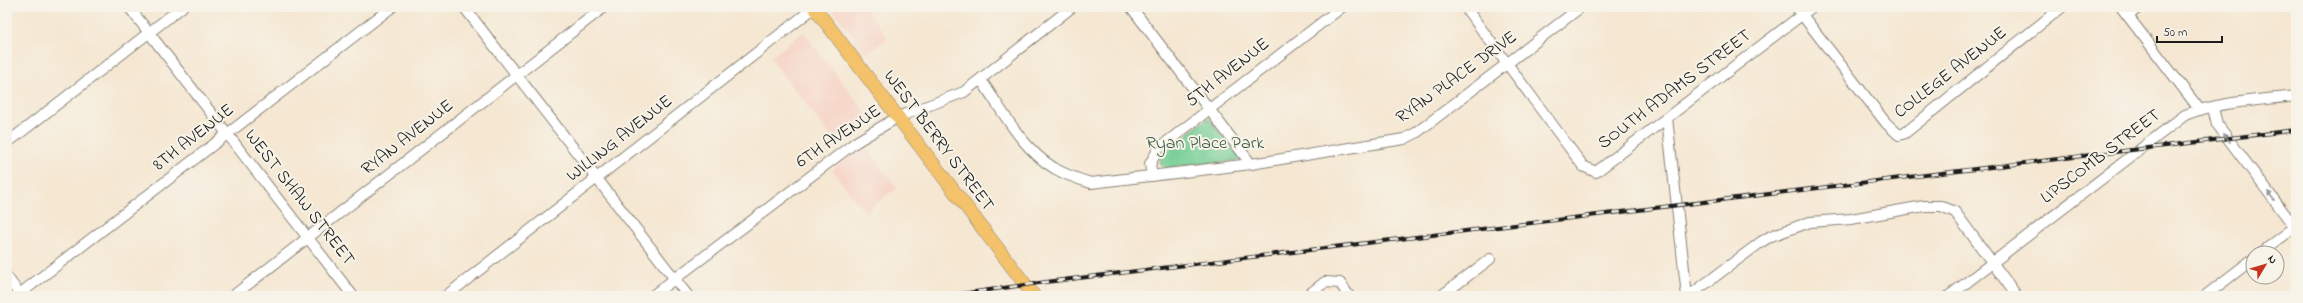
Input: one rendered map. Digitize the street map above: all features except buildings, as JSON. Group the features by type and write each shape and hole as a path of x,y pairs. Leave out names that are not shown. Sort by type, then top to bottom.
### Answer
{"main road":[{"name":"WEST BERRY STREET","path":"814,7 1034,296"}],"street":[{"name":"WEST SHAW STREET","path":"130,7 354,296"},
{"path":"7,143 182,7"},
{"name":"8TH AVENUE","path":"19,295 392,7"},
{"path":"464,7 688,296"},
{"name":"RYAN AVENUE","path":"233,296 604,7"},
{"name":"WILLING AVENUE","path":"446,296 597,179 814,7"},
{"name":"6TH AVENUE","path":"652,296 856,142 898,117 964,92 1072,7"},
{"path":"1131,7 1251,164"},
{"name":"5TH AVENUE","path":"1152,176 1150,164 1159,148 1342,7"},
{"path":"1465,7 1508,63"},
{"name":"RYAN PLACE DRIVE","path":"981,80 1022,139 1053,168 1091,183 1251,164 1404,139 1416,133 1581,7"},
{"name":"SOUTH ADAMS STREET","path":"1508,63 1583,166 1596,172 1667,118 1799,11 1812,7"},
{"name":"COLLEGE AVENUE","path":"1799,11 1886,123 1899,135 1905,133 2062,7"},
{"path":"2121,7 2200,110"},
{"path":"2128,16 2139,7"},
{"name":"LIPSCOMB STREET","path":"1949,296 2185,115 2200,110 2296,96"},
{"path":"2213,108 2217,124 2295,228 2272,245"},
{"path":"1667,118 1688,296 1761,242 1782,232 1810,222 1851,219 1924,206 1941,206 1955,212 2017,296"},
{"path":"1441,296 1490,259"},
{"path":"2205,296 2245,265"},
{"path":"7,277 19,295"},
{"path":"1307,296 1325,282 1340,283 1349,296"}],"shaded area":[{"path":"834,7 864,7 888,38 866,54 832,9"},
{"path":"803,32 869,117 836,143 770,58"},
{"path":"864,145 897,188 865,212 832,170"}],"green space":[{"name":"Ryan Place Park","path":"1209,119 1243,160 1165,168 1162,166 1160,162 1161,155 1205,120"}],"railway":[{"path":"946,296 1046,282 2296,130"}]}
